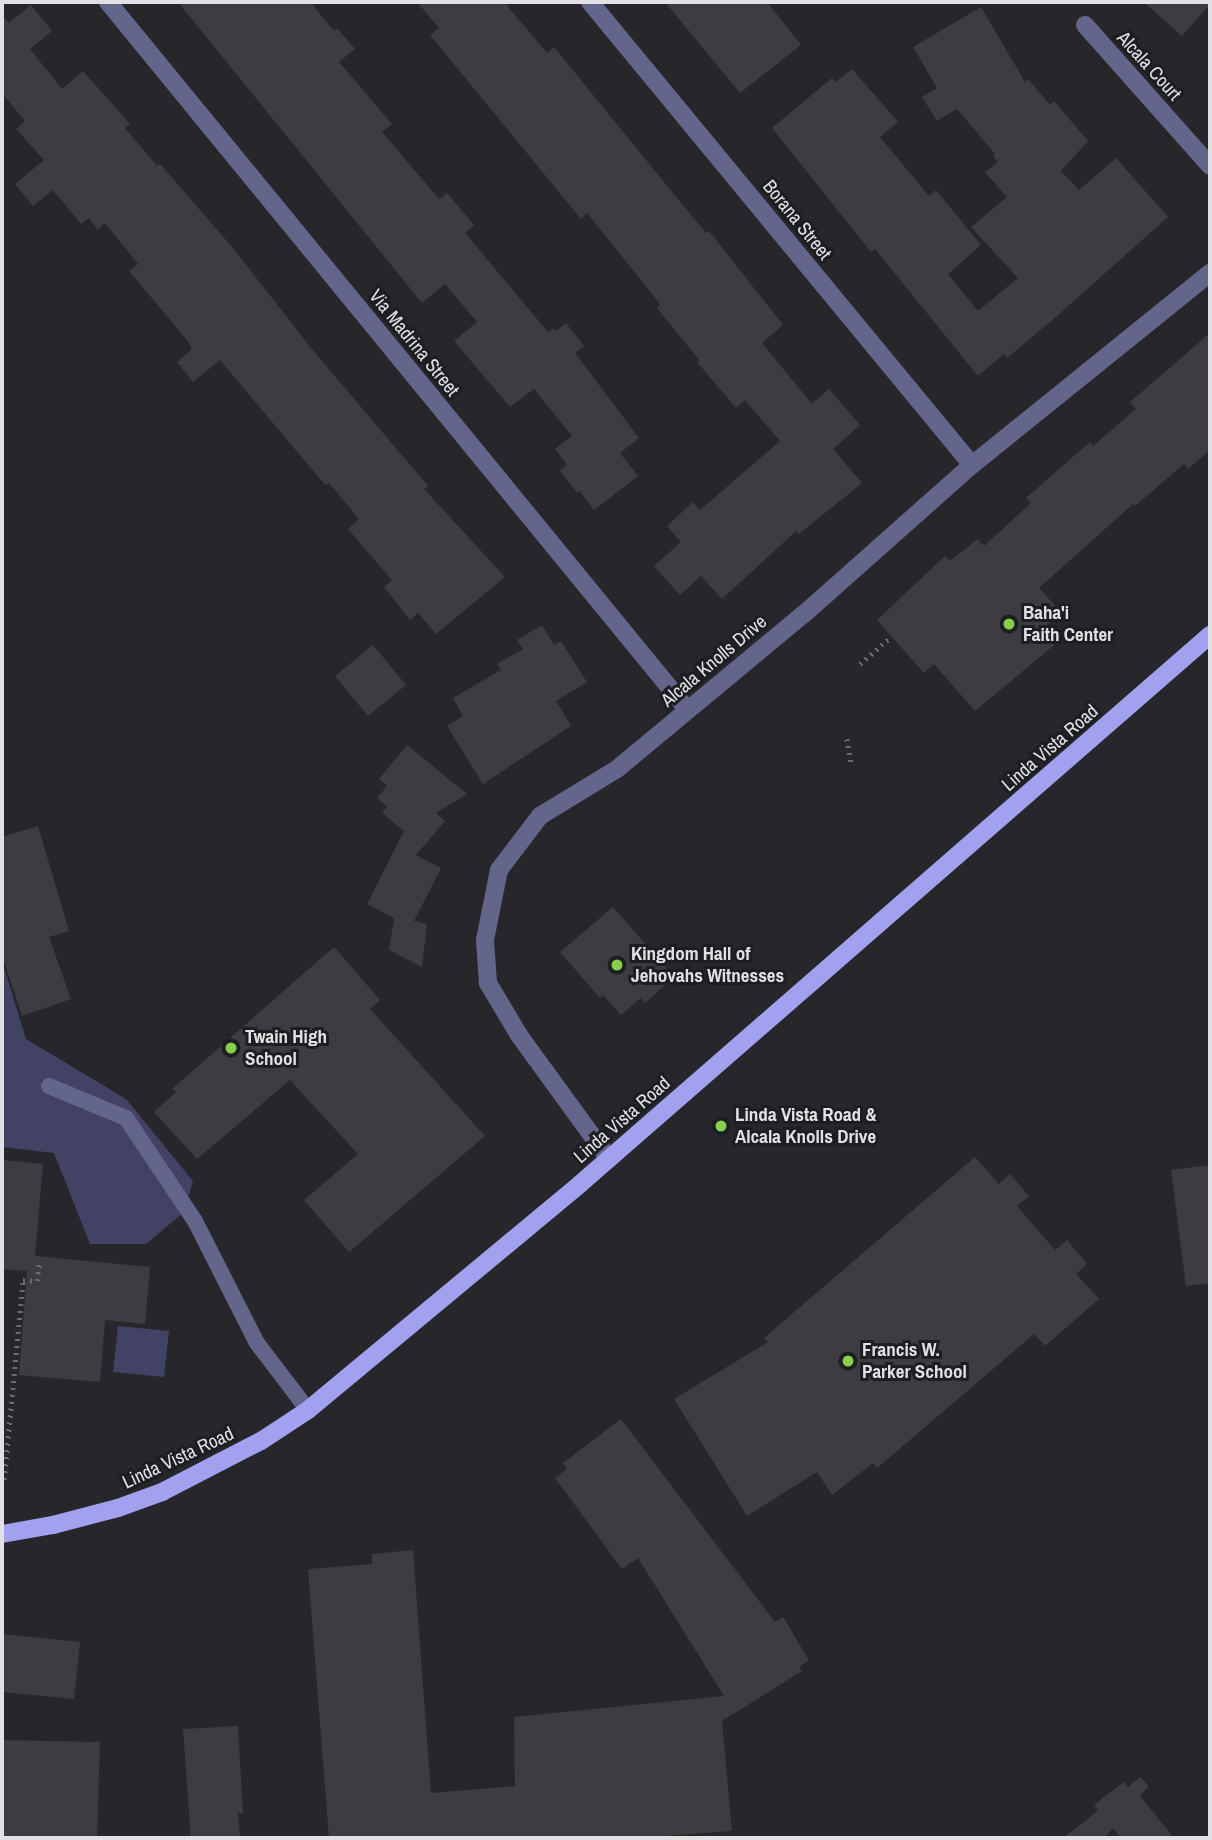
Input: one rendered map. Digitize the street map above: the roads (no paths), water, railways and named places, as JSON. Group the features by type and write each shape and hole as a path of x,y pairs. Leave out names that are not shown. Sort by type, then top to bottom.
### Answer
{"main road":[{"name":"Linda Vista Road","path":"2,1534 53,1525 118,1508 162,1492 261,1441 308,1410 608,1159 1210,635"}],"street":[{"name":"Via Madrina Street","path":"108,2 688,710"},
{"name":"Borana Street","path":"590,2 972,465"},
{"name":"Alcala Court","path":"1085,25 1210,166"},
{"name":"Alcala Knolls Drive","path":"608,1159 519,1035 488,983 485,940 499,870 540,816 617,768 804,614 972,465 1210,273"}],"lane":[{"path":"49,1086 126,1118 195,1221 257,1343 308,1410"}],"place":[{"name":"Baha'i Faith Center","path":"1009,624"},
{"name":"Kingdom Hall of Jehovahs Witnesses","path":"617,965"},
{"name":"Twain High School","path":"231,1048"},
{"name":"Linda Vista Road & Alcala Knolls Drive","path":"721,1126"},
{"name":"Francis W. Parker School","path":"848,1361"}]}
